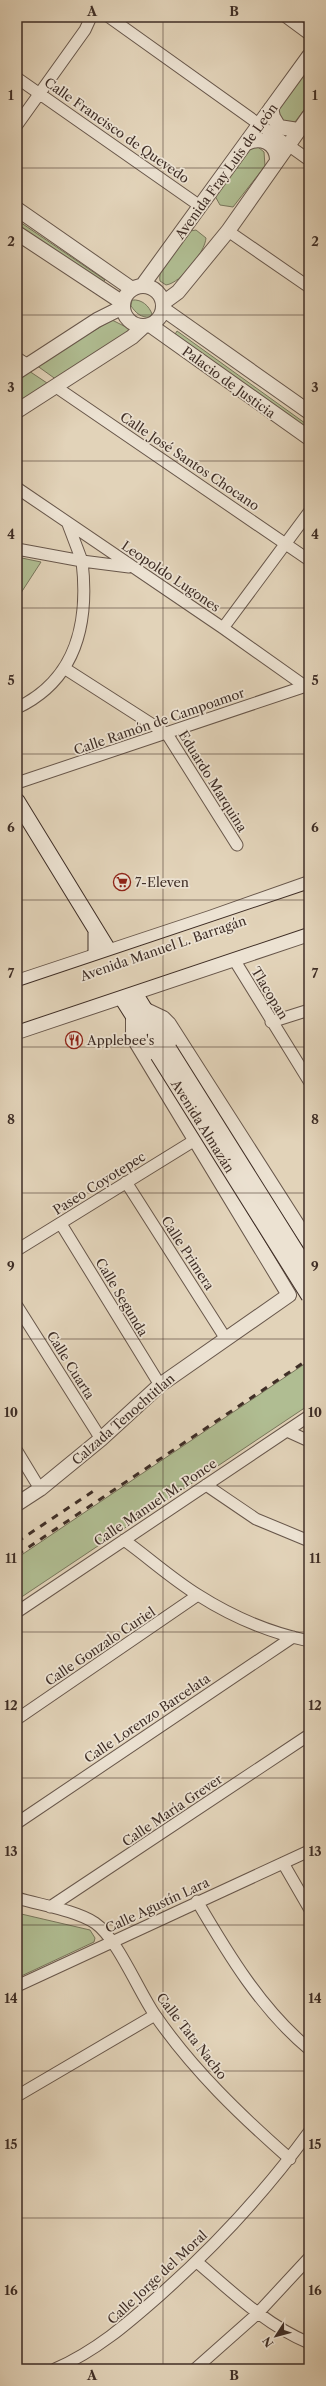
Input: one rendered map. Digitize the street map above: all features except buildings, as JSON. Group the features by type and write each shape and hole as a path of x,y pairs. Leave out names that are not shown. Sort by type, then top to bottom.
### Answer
{"highway":[{"name":"Avenida Manuel L. Barragán","path":"17,997 309,899"},
{"name":"Avenida Manuel L. Barragán","path":"17,1015 309,917"}],"main road":[{"path":"17,801 96,932 102,955"},
{"name":"Avenida Almazán","path":"102,955 309,1272"},
{"name":"Avenida Almazán","path":"164,1052 309,1296"}],"street":[{"path":"17,126 85,30 91,17"},
{"path":"110,17 309,160"},
{"path":"286,17 309,34"},
{"name":"Avenida Fray Luis de León","path":"137,288 152,274 309,56"},
{"name":"Calle Francisco de Quevedo","path":"17,78 200,206"},
{"path":"271,108 273,116 280,127 298,130"},
{"path":"17,411 56,387 158,319 163,306 178,292 228,231 277,159 309,116"},
{"path":"247,143 258,140 267,142 275,150 277,159"},
{"path":"17,209 137,288 153,289 161,298 163,306"},
{"path":"228,231 309,287"},
{"path":"17,233 123,305 124,313 132,323 147,325"},
{"path":"152,274 153,282 163,291 178,292"},
{"path":"21,365 123,305 137,288"},
{"name":"Palacio de Justicia","path":"163,306 309,412"},
{"name":"Palacio de Justicia","path":"147,325 309,438"},
{"name":"Calle José Santos Chocano","path":"56,387 309,560"},
{"name":"Leopoldo Lugones","path":"17,488 68,524 224,628 308,687"},
{"path":"224,628 309,512"},
{"path":"17,708 54,681 64,668 75,646 82,623 86,591 82,560 68,524"},
{"path":"17,549 132,567"},
{"name":"Eduardo Marquina","path":"64,668 167,734 237,845"},
{"name":"Calle Ramón de Campoamor","path":"17,783 308,687"},
{"path":"17,982 102,955 309,883"},
{"name":"Tlacopan","path":"210,918 271,1022 309,1081"},
{"path":"17,1032 309,934"},
{"path":"271,1022 309,1010"},
{"path":"309,1243 169,1024 163,1018 138,1012 133,1037 274,1269 309,1246"},
{"name":"Paseo Coyotepec","path":"17,1250 195,1140"},
{"name":"Calle Primera","path":"126,1182 226,1339"},
{"path":"243,1216 277,1193"},
{"name":"Calle Segunda","path":"61,1224 160,1385"},
{"name":"Calzada Tenochtitlan","path":"17,1504 40,1489 102,1439 160,1385 289,1295 274,1269"},
{"name":"Calle Cuarta","path":"17,1306 102,1439"},
{"name":"Calle Manuel M. Ponce","path":"17,1612 309,1416"},
{"path":"287,1431 309,1440"},
{"path":"17,1451 40,1489"},
{"path":"206,1485 256,1519 309,1541"},
{"path":"124,1540 198,1595 238,1616 292,1637 309,1641"},
{"name":"Calle Gonzalo Curiel","path":"17,1719 198,1595"},
{"name":"Calle Lorenzo Barcelata","path":"17,1823 292,1637"},
{"name":"Calle María Grever","path":"50,1908 309,1735"},
{"name":"Calle Agustín Lara","path":"17,1986 197,1901 309,1851"},
{"path":"284,1863 309,1908"},
{"name":"Calle Tata Nacho","path":"17,1898 95,1923 112,1942 155,2014 209,2083 241,2115 290,2159"},
{"path":"197,1901 232,1959 253,1988 279,2020 309,2049"},
{"path":"17,2096 155,2014"},
{"name":"Calle Jorge del Moral","path":"55,2369 106,2342 197,2262 290,2159 309,2132"},
{"path":"195,2369 257,2314 309,2258"},
{"path":"197,2262 257,2314 282,2330 309,2343"}],"green space":[{"path":"309,62 309,103 295,122 285,124 275,108"},
{"path":"252,147 258,147 264,152 265,166 233,207 220,205 215,196 245,151"},
{"path":"17,220 105,280 100,285 17,228"},
{"path":"196,230 206,238 205,244 197,258 185,273 172,283 166,285 160,281 162,268 170,255 190,231"},
{"path":"132,300 142,302 147,306 152,314 150,317 144,317 137,313 131,306"},
{"path":"112,320 134,331 57,380 36,365"},
{"path":"177,331 309,426 309,433 174,336"},
{"path":"29,371 50,385 17,405 17,379"},
{"path":"17,557 41,562 17,599"},
{"path":"309,1361 309,1405 17,1600 17,1558"},
{"path":"17,1913 90,1930 95,1938 94,1942 17,1978"}],"railway":[{"path":"17,1555 309,1359"},
{"path":"17,1542 95,1490"}],"place":[{"name":"7-Eleven","path":"122,882"},
{"name":"Applebee's","path":"74,1040"}]}
